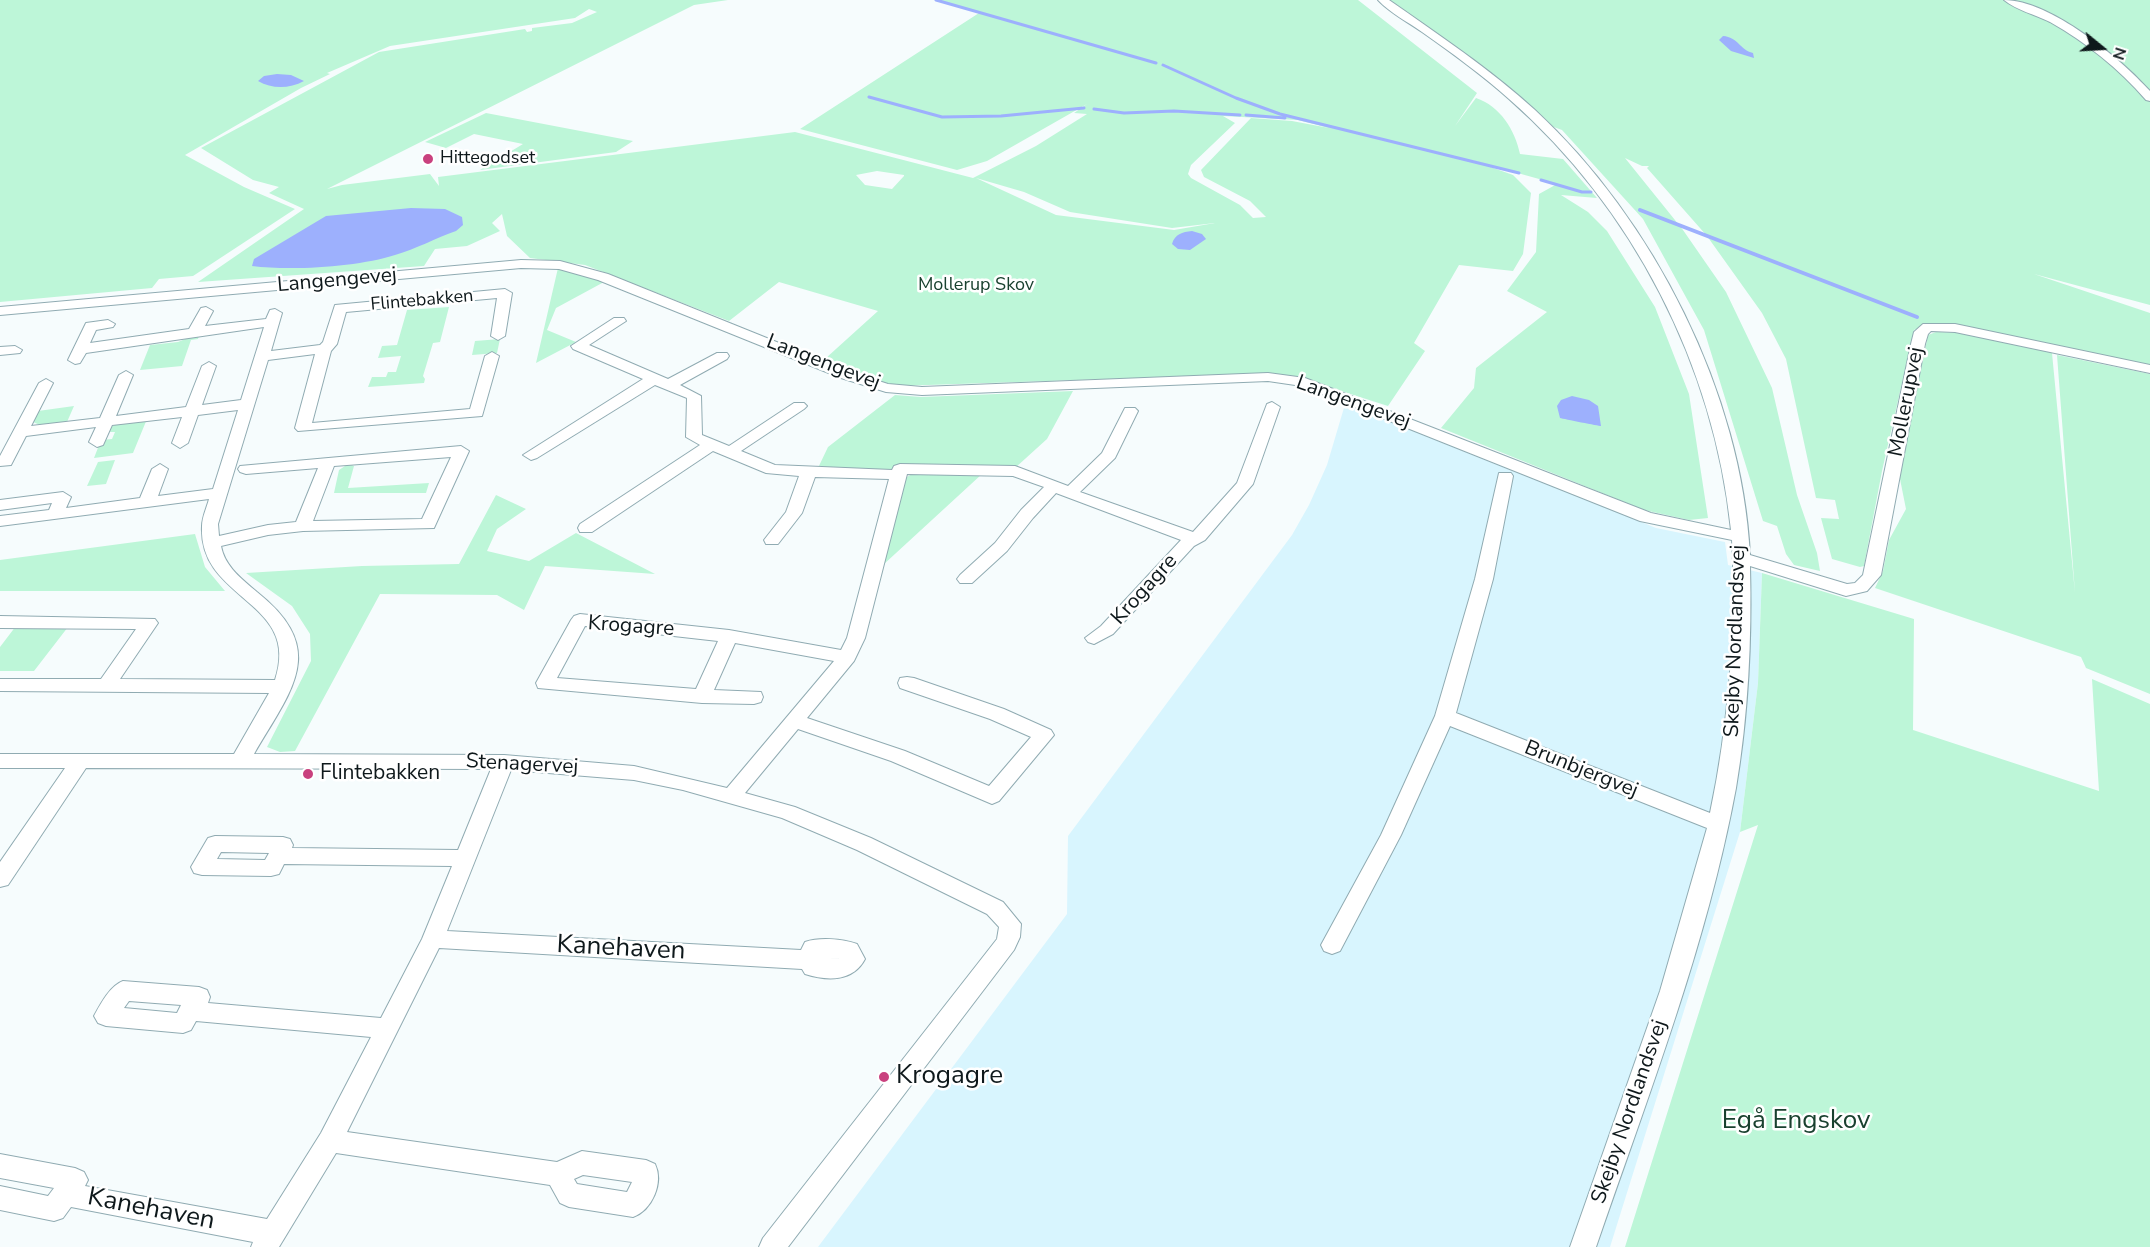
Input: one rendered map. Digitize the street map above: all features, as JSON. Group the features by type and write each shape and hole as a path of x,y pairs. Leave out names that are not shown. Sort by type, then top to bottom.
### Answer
{"street":[{"name":"Skejby Nordlandsvej","path":"1383,0 1439,39 1518,100 1587,172 1629,226 1663,284 1693,348 1727,458 1736,500 1740,547 1741,626 1730,762 1718,824 1703,888 1665,1014 1583,1247"},
{"path":"2009,0 2049,16 2119,64 2150,98"},
{"name":"Langengevej","path":"0,311 521,264 560,265 603,277 846,375 886,388 922,391 1268,377 1305,382 1646,517 1740,547 1762,562 1836,587 1857,589"},
{"name":"Flintebakken","path":"492,356 477,413 303,428 324,349 330,344 340,308 505,293 498,336"},
{"path":"195,332 206,311"},
{"path":"108,324 90,326 77,354 177,338 195,332 274,318 210,524 214,555 228,575 273,614 288,637 290,652 288,669 282,687 240,760"},
{"name":"Krogagre","path":"619,321 578,346 694,396 694,437 772,470 898,475 900,469 1015,471 1192,538"},
{"name":"Mollerupvej","path":"1857,589 1866,585 1872,575 1921,332 1928,327 1955,328 2150,369"},
{"path":"262,356 324,349"},
{"path":"531,455 661,382 722,356"},
{"path":"180,443 209,366"},
{"path":"97,442 126,375"},
{"path":"5,462 46,382"},
{"path":"21,432 247,404"},
{"path":"730,452 799,406"},
{"name":"Krogagre","path":"1094,638 1107,630 1192,538 1199,536 1245,484 1272,407"},
{"path":"966,579 1002,547 1027,514 1109,455 1130,411"},
{"path":"586,528 712,444"},
{"path":"213,543 268,530 303,526 428,524 461,451 246,469"},
{"path":"303,526 328,462"},
{"path":"147,502 160,469"},
{"path":"772,540 794,513 809,471"},
{"path":"732,795 847,657 856,638 898,475"},
{"path":"1332,945 1391,836 1445,716 1484,579 1505,476"},
{"path":"0,521 220,493"},
{"path":"0,505 63,497 55,514"},
{"name":"Krogagre","path":"754,697 702,696 545,683 580,620 729,636 847,657"},
{"path":"0,622 149,623 107,685"},
{"path":"702,696 729,636"},
{"path":"795,722 898,756 992,796 1044,735 997,714 907,683"},
{"path":"0,685 282,687"},
{"name":"Brunbjergvej","path":"1445,716 1718,824"},
{"name":"Stenagervej","path":"0,760 504,762 634,773 732,795 788,812 864,844 985,902 1000,912 1010,924 1009,937 1002,949 772,1247"},
{"path":"2,873 81,761"},
{"name":"Kanehaven","path":"64,1194 268,1240 330,1141 433,939 504,762"},
{"path":"278,856 466,858"},
{"name":"Kanehaven","path":"433,939 809,960"},
{"path":"190,1011 387,1029"},
{"path":"330,1141 558,1174"},
{"name":"Kanehaven","path":"0,1166 75,1180 54,1209 0,1198"}],"shaded area":[{"path":"1346,401 1656,528 1725,542 1728,565 1762,573 1758,683 1740,832 1610,1247 818,1247 1067,914 1068,836 1292,535 1327,465"}],"green space":[{"name":"Mollerup Skov","path":"0,0 728,0 694,5 327,189 430,174 439,186 438,177 795,132 973,178 1036,146 1087,114 1074,113 1087,104 987,161 957,170 800,129 979,13 937,0 1358,0 1477,93 1455,126 1476,98 1485,102 1505,120 1518,145 1520,154 1563,159 1597,198 1561,195 1588,212 1607,231 1655,307 1689,394 1708,518 1689,520 1644,510 1441,428 1474,388 1476,368 1547,312 1507,291 1536,252 1539,194 1557,184 1471,160 1513,175 1531,193 1523,254 1513,271 1459,265 1414,343 1425,351 1388,406 1294,376 1259,374 898,386 878,381 826,358 878,311 779,282 729,321 585,265 530,258 507,236 502,214 492,223 500,231 467,246 435,249 424,266 198,282 304,209 269,193 279,187 253,180 201,148 379,52 525,29 527,32 532,31 532,28 572,23 597,12 589,9 575,18 390,46 327,73 330,74 301,88 185,155 244,187 295,209 193,276 159,279 152,288 0,302","holes":["1223,116 1298,120 1329,128 1292,121 1251,118 1201,170 1204,177 1250,201 1266,217 1253,218 1240,205 1191,178 1188,174 1191,165 1235,123","877,171 904,176 892,189 865,185 856,175","976,178 1024,192 1070,212 1172,228 1215,223 1174,230 1056,215"]},
{"path":"1390,0 2150,0 2150,305 2034,274 2150,313 2150,365 1926,325 1914,330 1882,471 1864,566 1860,567 1832,559 1821,518 1839,519 1835,500 1816,498 1786,359 1762,313 1707,236 1647,168 1649,166 1642,166 1625,158 1683,230 1726,292 1772,388 1797,495 1817,553 1820,571 1794,565 1786,554 1777,526 1763,521 1704,330 1643,219 1562,130 1551,126 1479,64"},
{"path":"486,113 633,141 616,152 480,170 523,144 474,134 446,148 425,142"},
{"path":"558,268 604,282 556,308 547,330 576,342 536,363"},
{"path":"449,307 440,342 433,343 423,376 424,383 368,387 372,377 386,377 388,372 396,372 401,356 378,358 382,346 397,345 407,310"},
{"path":"1936,332 1994,338 2052,353 2075,593 2057,355 2150,374 2150,694 2086,668 2081,657 1875,588 1883,571 1889,540 1906,509 1899,474 1928,335"},
{"path":"199,335 198,339 191,340 182,366 140,370 150,345 178,342"},
{"path":"500,339 497,353 472,355 475,341"},
{"path":"1073,391 1047,439 1015,468 893,473 818,468 828,447 895,395 921,397"},
{"path":"74,406 67,422 40,425 33,422 38,411"},
{"path":"147,419 133,453 94,458 101,440 112,439 115,432 110,432 111,427 120,422"},
{"path":"115,460 106,484 87,486 98,462"},
{"path":"348,464 354,466 348,488 429,483 426,493 334,493 339,470"},
{"path":"916,472 982,474 883,565 903,479"},
{"path":"496,495 526,509 497,529 487,551 529,561 576,533 655,574 545,566 524,610 497,595 380,594 295,751 280,752 267,747 311,661 310,634 292,606 246,573 362,566 459,564"},
{"path":"195,534 205,567 225,591 0,591 0,560"},
{"name":"Egå Engskov","path":"1762,573 1914,619 1913,730 2099,791 2092,679 2150,704 2150,1247 1625,1247 1758,825 1740,832 1758,683"},
{"path":"16,626 68,627 34,671 0,671 0,647"}],"water":[{"path":"1723,36 1732,39 1753,53 1754,58 1731,51 1719,40"},
{"path":"291,75 304,81 292,86 281,87 269,86 258,81 264,76"},
{"path":"411,208 445,209 462,217 463,225 456,231 418,247 380,259 324,267 252,266 254,259 326,216"},
{"path":"1192,231 1202,234 1206,239 1190,250 1178,249 1172,244 1179,234"},
{"path":"1572,396 1589,400 1598,406 1601,426 1560,418 1557,406 1561,400"}],"waterway":[{"path":"936,0 1156,63"},
{"path":"1163,65 1236,98 1280,114 1519,173"},
{"path":"869,97 942,117 1001,116 1084,108"},
{"path":"1094,109 1124,113 1174,111 1240,115"},
{"path":"1246,115 1285,118"},
{"path":"1541,180 1582,192 1591,192"},
{"path":"1640,210 1917,317"}],"place":[{"name":"Hittegodset","path":"428,159"},
{"name":"Flintebakken","path":"308,774"},
{"name":"Krogagre","path":"884,1077"}]}
